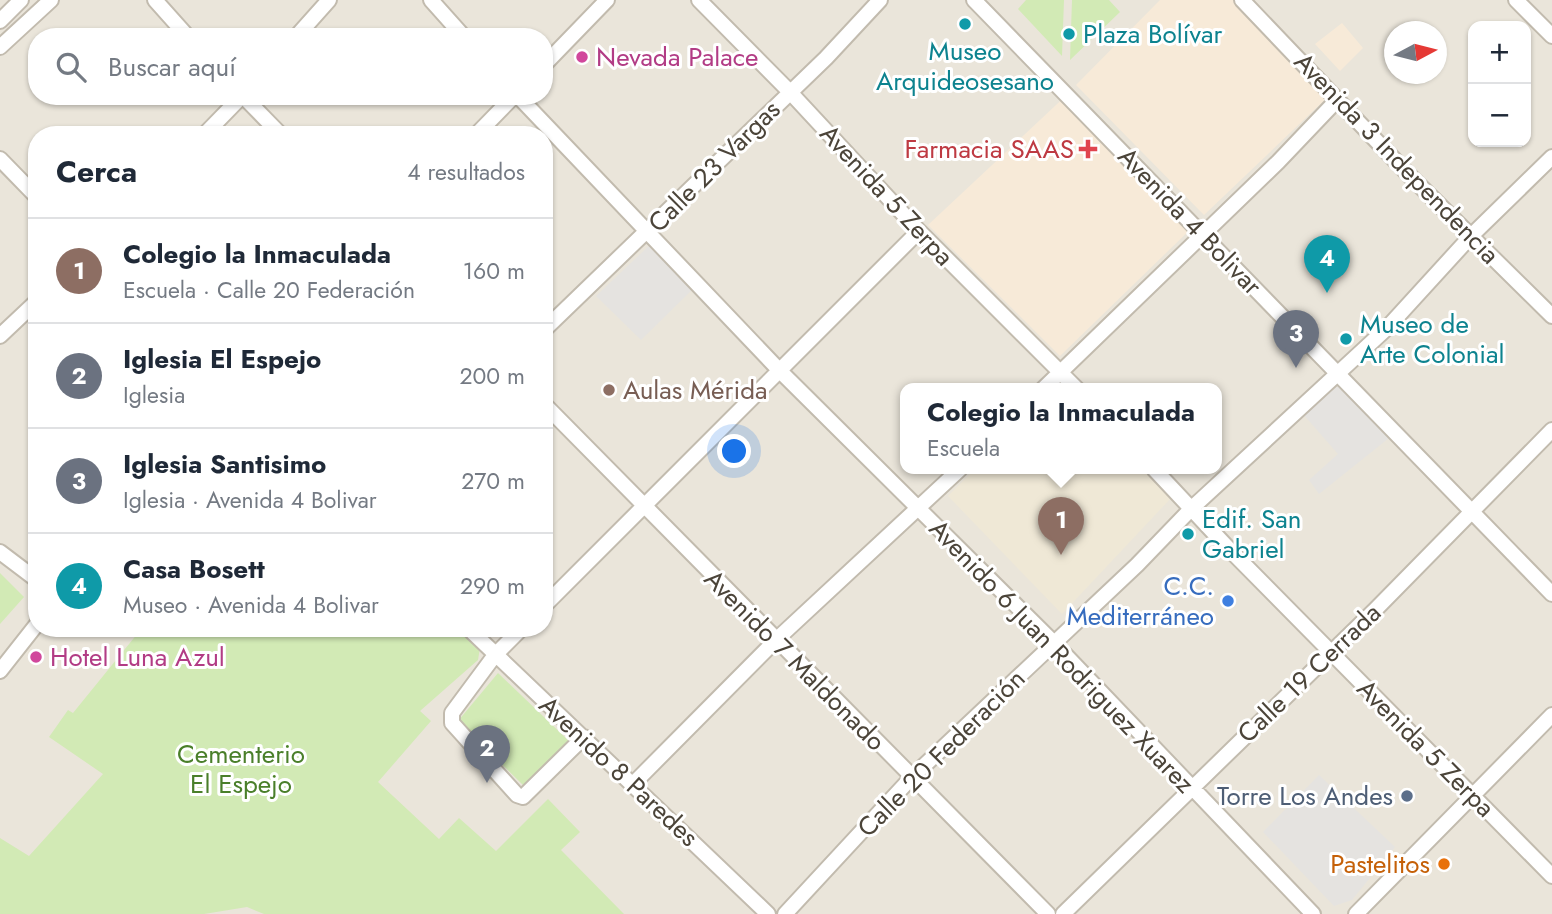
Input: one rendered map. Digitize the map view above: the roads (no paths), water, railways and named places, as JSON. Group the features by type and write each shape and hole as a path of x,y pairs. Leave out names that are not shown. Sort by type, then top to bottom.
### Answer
{"street":[{"path":"0,20 21,0"},
{"path":"0,47 51,0"},
{"path":"155,0 180,28"},
{"path":"304,28 329,0"},
{"path":"431,0 456,28"},
{"path":"553,56 607,0"},
{"name":"Avenida 5 Zerpa","path":"699,0 789,91 919,231 1071,383"},
{"name":"Calle 23 Vargas","path":"553,322 826,58 880,0"},
{"name":"Avenida 4 Bolivar","path":"974,0 1552,594"},
{"name":"Avenida 3 Independencia","path":"1242,0 1552,316"},
{"path":"1517,0 1552,36"},
{"path":"1049,383 1278,162 1338,99"},
{"path":"213,126 233,105"},
{"path":"251,105 272,126"},
{"path":"485,126 507,105"},
{"name":"Avenido 6 Juan Rodriguez Xuarez","path":"525,105 546,126"},
{"name":"Avenido 6 Juan Rodriguez Xuarez","path":"553,134 780,371 1054,643 1190,789 1313,914"},
{"name":"Calle 20 Federación","path":"785,914 912,777 1137,565 1192,508 1387,328 1471,236 1552,157"},
{"path":"1,163 28,188"},
{"path":"553,597 919,231"},
{"path":"0,336 28,310"},
{"name":"Avenido 7 Maldonado","path":"553,413 1048,914"},
{"name":"Calle 19 Cerrada","path":"1063,914 1331,653 1552,430"},
{"path":"634,783 776,640 955,474"},
{"name":"Avenida 5 Zerpa","path":"1159,474 1552,876"},
{"path":"0,552 28,573"},
{"path":"0,671 28,635"},
{"name":"Avenido 8 Paredes","path":"477,637 634,783 768,914"},
{"path":"513,637 495,655 452,713 450,720 517,795 523,797 584,737"},
{"path":"1356,914 1471,794 1552,715"}],"place":[{"name":"Museo Arquideosesano","path":"965,24"},
{"name":"Plaza Bolívar","path":"1069,34"},
{"name":"Nevada Palace","path":"582,57"},
{"name":"Farmacia SAAS","path":"1088,149"},
{"name":"Casa Bosett","path":"1327,293"},
{"name":"Museo de Arte Colonial","path":"1346,339"},
{"name":"Iglesia Santisimo","path":"1296,368"},
{"name":"Aulas Mérida","path":"609,390"},
{"name":"Edif. San Gabriel","path":"1188,534"},
{"name":"Colegio la Inmaculada","path":"1061,555"},
{"name":"C.C. Mediterráneo","path":"1228,601"},
{"name":"Hotel Luna Azul","path":"36,657"},
{"name":"Iglesia El Espejo","path":"487,783"},
{"name":"Torre Los Andes","path":"1407,796"},
{"name":"Pastelitos","path":"1444,864"}],"park label":[{"name":"Cementerio El Espejo","path":"241,769"}]}
